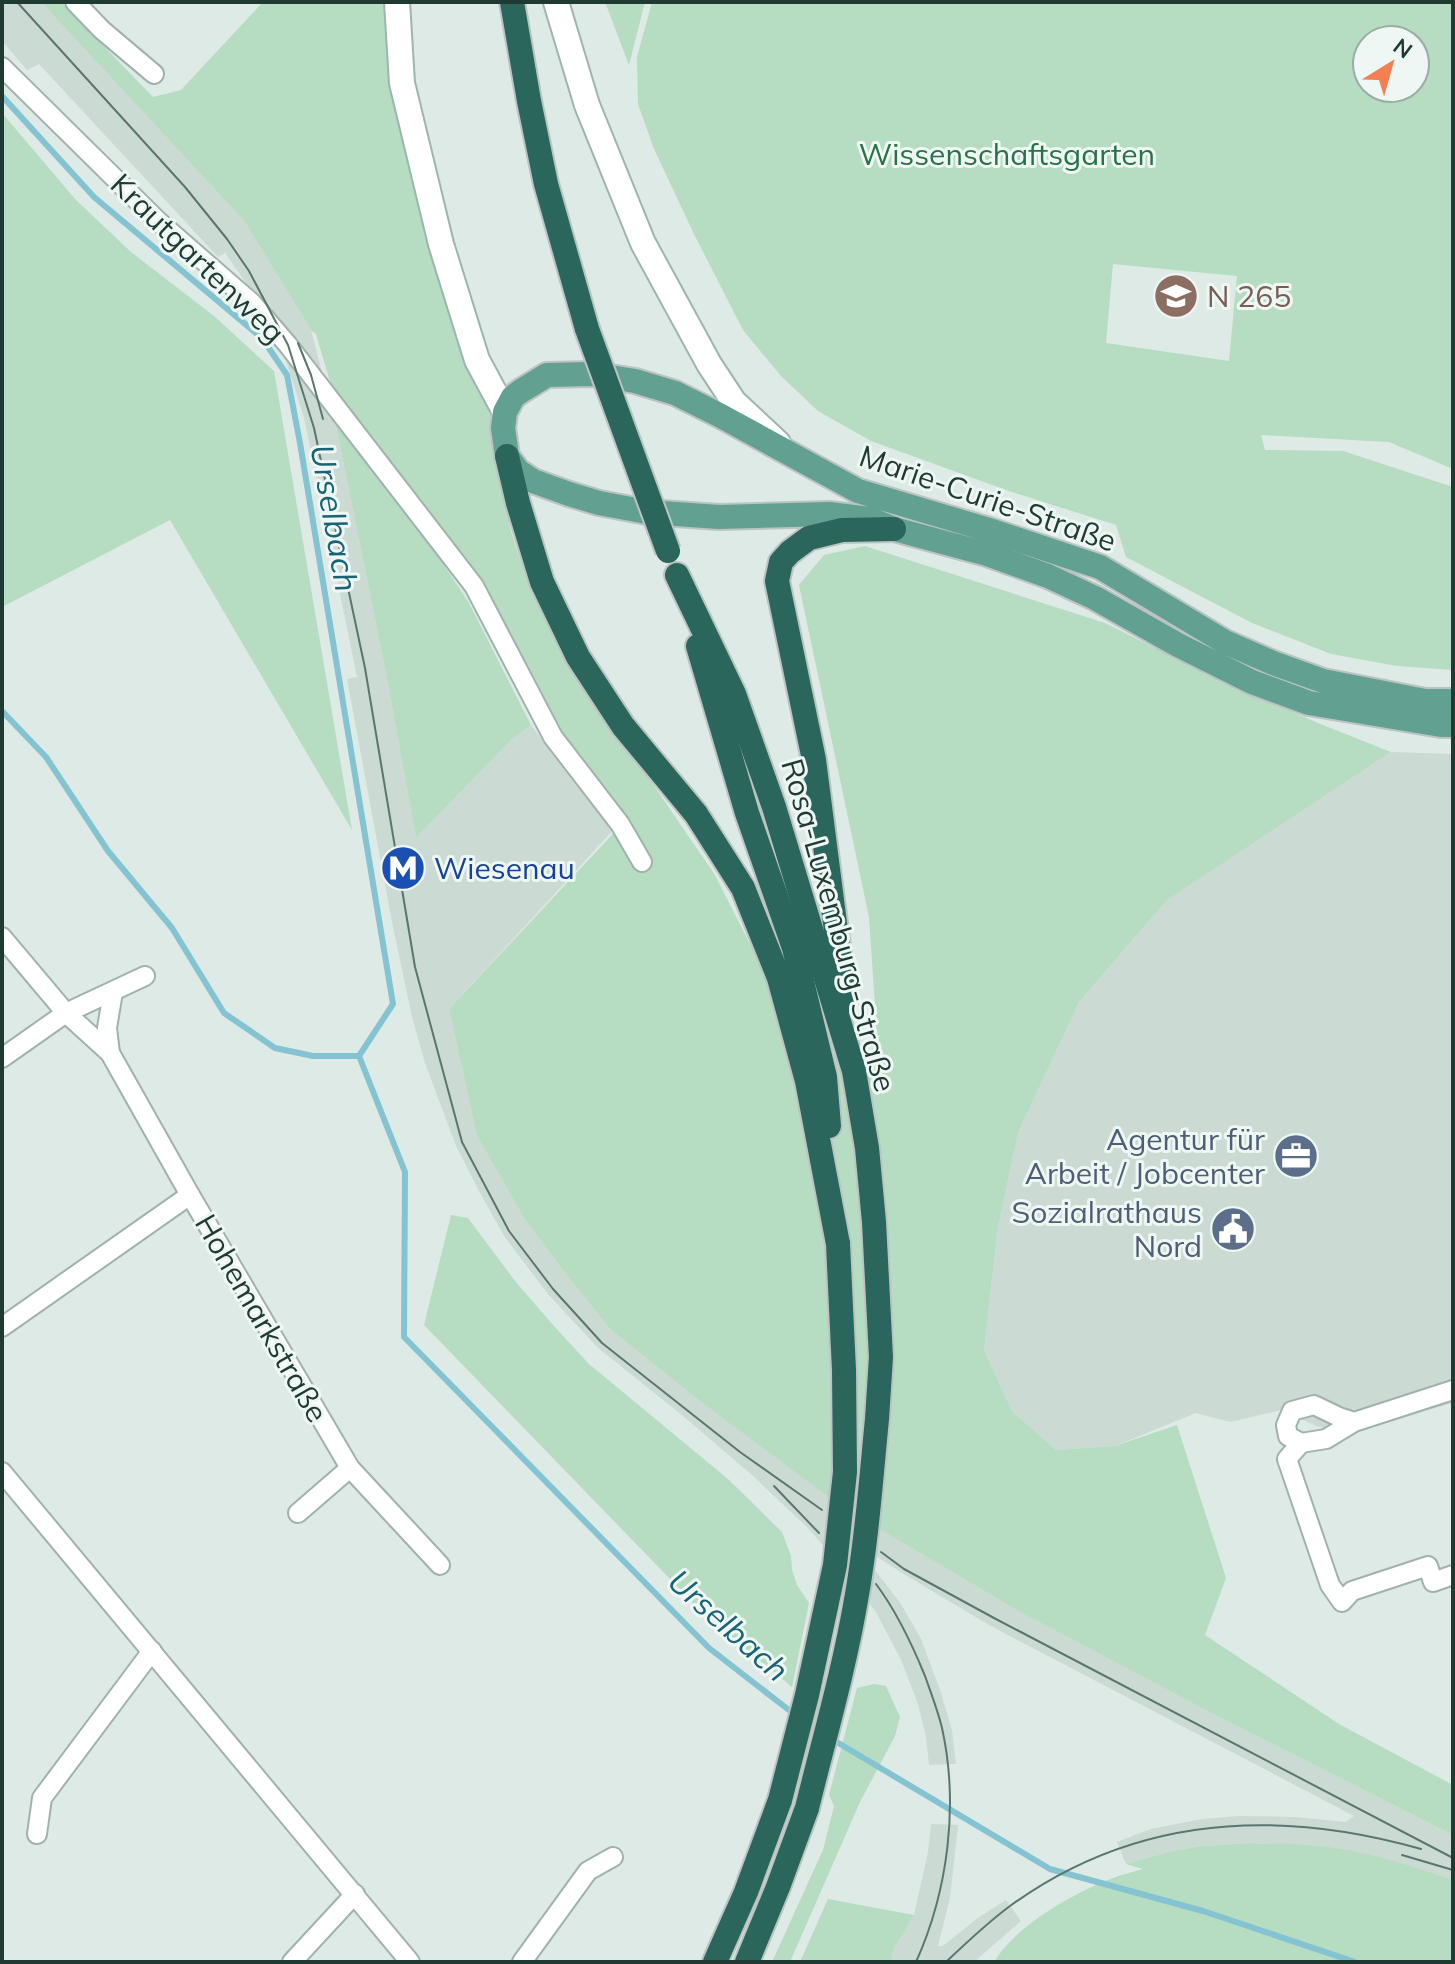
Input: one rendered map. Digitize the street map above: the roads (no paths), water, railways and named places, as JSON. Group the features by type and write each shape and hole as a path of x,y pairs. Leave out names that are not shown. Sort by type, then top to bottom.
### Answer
{"highway":[{"name":"Rosa-Luxemburg-Straße","path":"512,2 546,184 587,329 677,575 747,813 794,948 816,1079"},
{"path":"507,456 542,582 578,657 623,726 696,814 743,888 816,1079 838,1244 844,1370 844,1488 835,1565 780,1800 746,1892 715,1962"},
{"path":"854,1071 814,760 777,581 781,562 809,538 842,530 894,529"},
{"name":"Rosa-Luxemburg-Straße","path":"677,575 734,694 769,793 854,1071 867,1148 874,1222 881,1357 866,1537 856,1603 807,1808 747,1962"}],"main road":[{"path":"397,2 402,83 441,244 477,360 505,412 503,428 507,456"},
{"path":"556,2 587,105 643,243 709,364 734,402 792,455"},
{"name":"Marie-Curie-Straße","path":"505,412 513,397 547,375 592,374 635,381 675,393 858,491 1100,567 1225,642 1273,663 1323,681 1425,701 1453,701"},
{"name":"Marie-Curie-Straße","path":"507,456 518,471 533,481 599,503 647,512 719,517 829,514 870,519 1048,576 1252,682 1309,703 1453,725"}],"street":[{"path":"75,2 102,30 154,74"},
{"name":"Krautgartenweg","path":"2,67 158,221 252,303 288,345 474,586 553,737 620,824 642,862"},
{"name":"Hohemarkstraße","path":"2,937 66,1013 110,1053 350,1468 440,1565"},
{"path":"2,1058 66,1013 145,976"},
{"name":"Hohemarkstraße","path":"110,1053 107,1028 113,992"},
{"path":"2,1327 190,1195"},
{"path":"1354,1422 1314,1405 1292,1411 1286,1425 1288,1436 1301,1443 1326,1439 1354,1422 1453,1390"},
{"path":"1301,1443 1287,1459 1330,1585 1342,1602 1352,1591 1428,1566 1433,1582 1453,1575"},
{"path":"298,1513 350,1468"},
{"path":"2,1472 410,1962"},
{"path":"37,1834 42,1798 152,1651"},
{"path":"522,1962 588,1871 613,1857"},
{"path":"292,1962 355,1894"}],"waterway":[{"name":"Urselbach","path":"2,96 94,197 262,338 287,375 393,1004 359,1056"},
{"name":"Urselbach","path":"2,711 46,757 108,851 172,928 224,1013 275,1048 313,1056 359,1056 405,1172 404,1337 709,1648 794,1714"},
{"name":"Urselbach","path":"830,1738 1050,1869 1203,1911 1355,1962"}],"tram line":[{"path":"17,2 185,187 227,239 249,271 288,345 314,428 365,668 415,967 462,1142 509,1231 553,1289 602,1343 740,1452 822,1510"},
{"path":"298,343 323,419"},
{"path":"774,1486 819,1533"},
{"path":"881,1552 904,1569 994,1618 1453,1858"},
{"path":"876,1584 904,1628 925,1676 940,1722 947,1757 950,1817 943,1877 916,1962"},
{"path":"946,1962 1002,1912 1058,1876 1107,1853 1157,1837 1208,1828 1260,1825 1313,1828 1367,1836 1421,1849"},
{"path":"1402,1855 1453,1870"}],"place":[{"name":"N 265","path":"1176,296"},
{"name":"Wiesenau","path":"403,868"},
{"name":"Agentur für Arbeit / Jobcenter","path":"1296,1156"},
{"name":"Sozialrathaus Nord","path":"1233,1229"}],"park label":[{"name":"Wissenschaftsgarten","path":"1007,154"}]}
